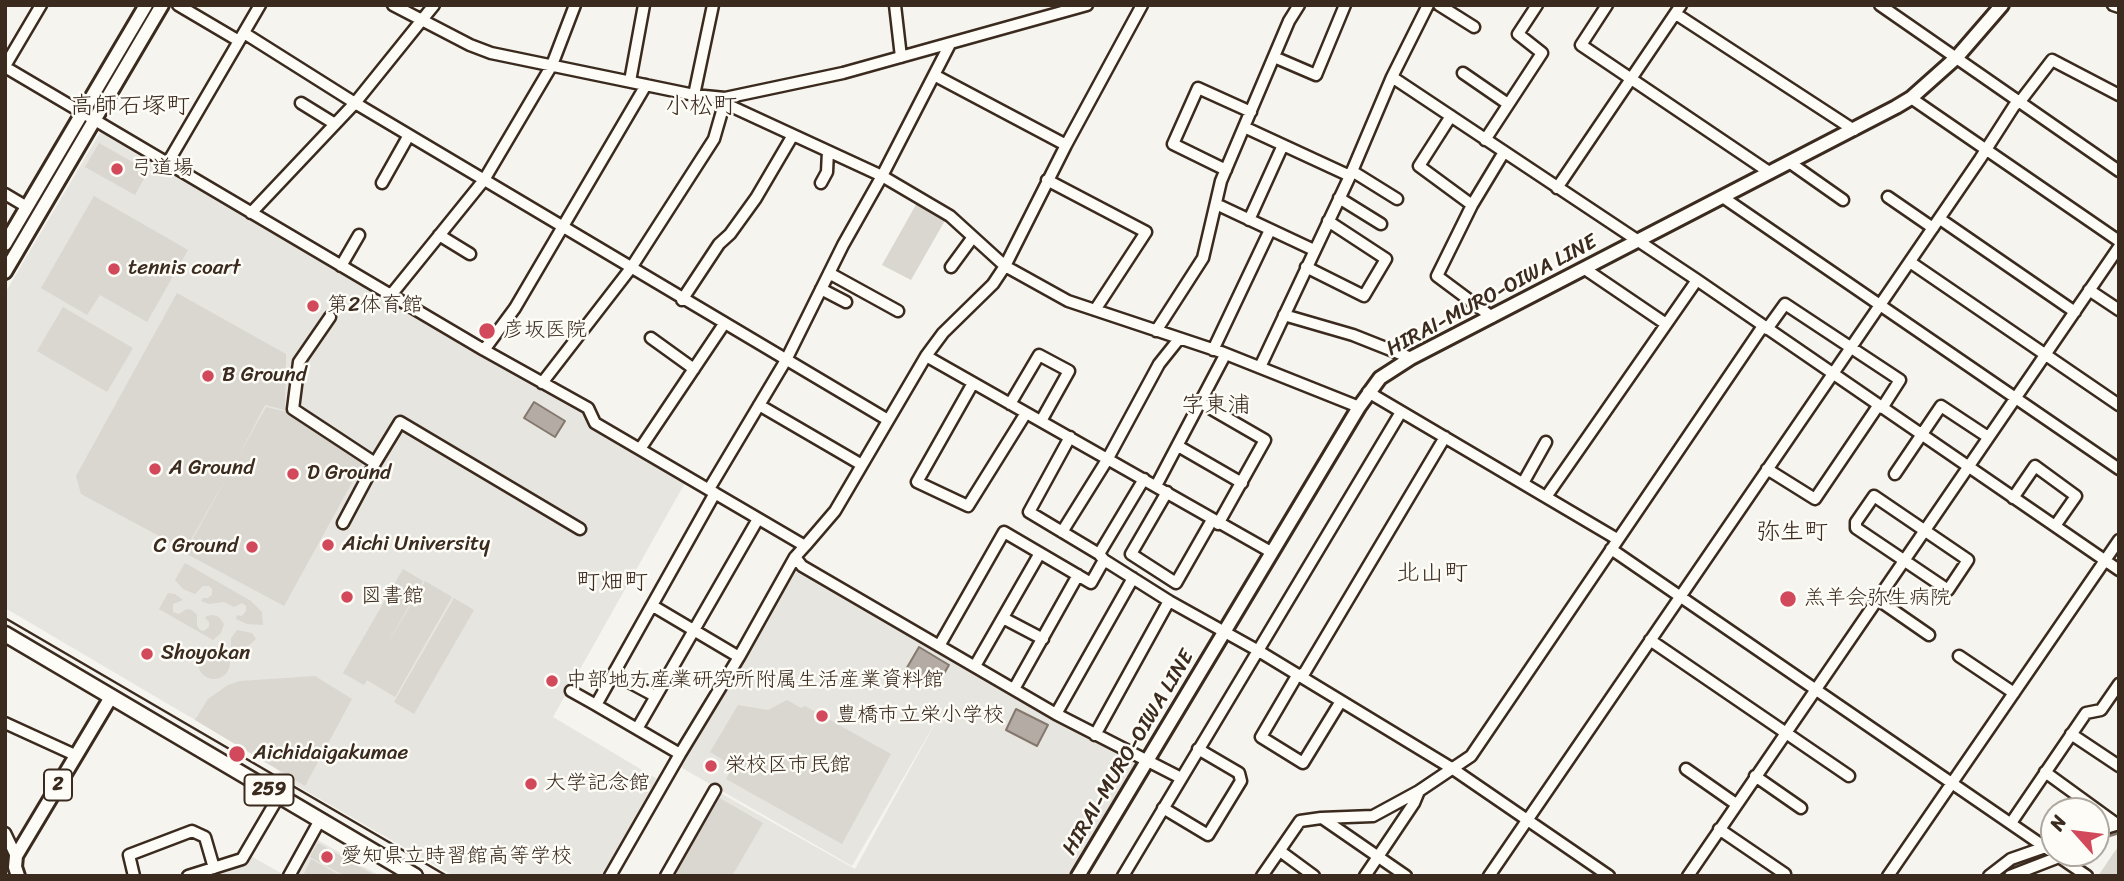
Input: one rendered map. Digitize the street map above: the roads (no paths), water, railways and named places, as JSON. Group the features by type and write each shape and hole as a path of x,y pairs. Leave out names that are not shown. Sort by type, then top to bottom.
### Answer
{"highway":[{"name":"259","path":"5,634 415,876"}],"main road":[{"path":"5,272 146,5"},
{"path":"5,244 27,206 162,5"},
{"name":"HIRAI-MURO-OIWA LINE","path":"1078,876 1270,552 1368,392 1380,378 1411,358 1724,198 1911,98 1956,57 2002,5"},
{"name":"2","path":"16,856 111,697"},
{"path":"16,856 18,876"}],"street":[{"path":"41,5 5,67 484,350 588,408 595,423 805,546"},
{"path":"178,5 306,71 682,300 888,420"},
{"path":"167,164 260,5"},
{"path":"393,5 491,53 725,101 882,176 950,216 1005,266 1068,301 1260,367 1359,407"},
{"path":"251,213 355,103 433,5"},
{"path":"391,295 484,180 552,65 575,5"},
{"path":"630,81 644,5"},
{"path":"694,95 713,5"},
{"path":"895,5 901,57"},
{"path":"725,101 901,57 1087,5"},
{"path":"610,876 795,557 835,511 926,356 943,333 993,284 1005,266 1047,180 1142,5"},
{"path":"1156,331 1203,258 1226,170 1289,21 1299,5"},
{"path":"1275,57 1316,75 1345,5"},
{"path":"1260,367 1351,173 1392,77 1428,5"},
{"path":"1440,5 1474,27"},
{"path":"1485,139 1542,53 1518,34 1537,5"},
{"path":"1607,5 1581,45 1769,172"},
{"path":"1880,5 2118,170"},
{"path":"2113,5 2119,7"},
{"path":"1557,188 1679,10 1854,130"},
{"path":"596,705 653,606 712,491 786,360 950,44"},
{"path":"1489,876 1986,149 2052,60 2119,95"},
{"path":"1463,73 1508,104"},
{"path":"934,75 1066,145"},
{"path":"1392,77 1696,280 2119,569"},
{"path":"484,350 515,308 646,85"},
{"path":"1226,170 1173,144 1198,88 1251,112"},
{"path":"1911,98 2119,241"},
{"path":"542,383 631,268 714,139 725,101"},
{"path":"301,103 335,124"},
{"path":"1451,116 1419,166 1472,205"},
{"path":"1244,127 1351,173 1397,199"},
{"path":"382,183 409,135"},
{"path":"682,300 719,244 730,234 757,198 793,135"},
{"path":"1249,220 1283,145"},
{"path":"821,183 827,172 828,151"},
{"path":"1492,317 1437,276 1472,205 1504,152"},
{"path":"1789,162 1843,200"},
{"path":"1047,180 1146,232 1095,310"},
{"path":"5,194 27,206"},
{"path":"1888,197 1933,228"},
{"path":"1339,198 1381,224"},
{"path":"1724,198 2119,469"},
{"path":"1216,204 1314,250"},
{"path":"1940,219 2075,312"},
{"path":"1306,267 1364,296 1386,259 1328,222"},
{"path":"1213,350 1270,230"},
{"path":"341,266 359,235"},
{"path":"439,235 470,254"},
{"path":"951,267 973,237"},
{"path":"1688,876 2119,247"},
{"path":"1910,262 2119,405"},
{"path":"1585,269 1666,324"},
{"path":"829,274 898,312"},
{"path":"1546,497 1696,280"},
{"path":"821,289 846,302"},
{"path":"2089,290 2119,310"},
{"path":"1262,876 1300,821 1321,817 1373,816 1419,791 1471,756 1614,544 1765,328 1785,304 1900,380 1815,499 1767,469"},
{"path":"1284,315 1353,335 1411,358"},
{"path":"330,317 299,362 293,409 375,463"},
{"path":"640,449 724,324"},
{"path":"651,338 694,369"},
{"path":"1062,532 1107,460 1159,364 1179,339"},
{"path":"1010,404 1039,355 1069,371 1041,421"},
{"path":"1156,486 1225,355"},
{"path":"926,356 1270,552"},
{"path":"973,383 917,482 968,506 1026,413"},
{"path":"1368,392 1546,497 1614,544 1680,597 2011,823 2040,839"},
{"path":"1167,492 1131,554 1177,583 1242,483 1265,440 1201,403"},
{"path":"759,405 862,465"},
{"path":"1895,474 1941,406 1988,437"},
{"path":"1123,876 1401,412"},
{"path":"343,523 400,422 580,530"},
{"path":"1070,437 1029,512 1170,601 1301,676 1453,769 1609,876"},
{"path":"1342,701 1304,763 1261,737 1296,679 1301,676 1445,437"},
{"path":"1523,483 1546,442"},
{"path":"1178,446 1242,483"},
{"path":"2013,498 2035,466 2076,496 2055,526"},
{"path":"939,646 1004,532 1091,583 1101,557 1144,480"},
{"path":"1874,496 1968,560 1948,590 1903,560 1856,528 1856,522 1874,496"},
{"path":"637,729 758,519"},
{"path":"1888,876 2119,540"},
{"path":"975,666 1040,553"},
{"path":"795,557 802,566 1056,714 1181,778"},
{"path":"1014,689 1078,575"},
{"path":"1056,714 1133,578"},
{"path":"1877,599 1929,635"},
{"path":"1095,735 1170,601"},
{"path":"653,606 739,657"},
{"path":"1003,618 1043,639"},
{"path":"1650,640 1849,776"},
{"path":"1959,656 2014,693"},
{"path":"614,674 655,696"},
{"path":"2011,823 2086,713 2101,710 2119,684"},
{"path":"571,691 680,754"},
{"path":"2108,699 2119,706"},
{"path":"5,723 75,755"},
{"path":"2071,734 2119,766"},
{"path":"1163,808 1208,835 1241,781 1239,773 1198,748"},
{"path":"1686,769 1736,804"},
{"path":"2045,772 2118,824"},
{"path":"1755,776 1801,808"},
{"path":"666,876 715,790"},
{"path":"1365,876 1414,803 1419,791"},
{"path":"188,876 242,859 279,796"},
{"path":"1321,817 1406,876"},
{"path":"289,876 320,820"},
{"path":"1719,829 1785,874"},
{"path":"134,876 129,855 192,831 205,837 214,868"},
{"path":"5,834 16,856"},
{"path":"1989,876 2011,859 2040,849"},
{"path":"1280,851 1314,876"},
{"path":"2010,876 2040,864"}],"waterway":[{"path":"2110,836 2119,833"},
{"path":"1998,876 2015,865 2040,856"}],"railway":[{"path":"5,618 447,876"}],"place":[{"name":"弓道場","path":"117,169"},
{"name":"tennis coart","path":"114,269"},
{"name":"第2体育館","path":"313,306"},
{"name":"彦坂医院","path":"487,331"},
{"name":"B Ground","path":"208,376"},
{"name":"A Ground","path":"155,469"},
{"name":"D Ground","path":"293,474"},
{"name":"Aichi University","path":"328,545"},
{"name":"C Ground","path":"252,547"},
{"name":"図書館","path":"347,597"},
{"name":"羔羊会弥生病院","path":"1788,599"},
{"name":"Shoyokan","path":"147,654"},
{"name":"中部地方産業研究所附属生活産業資料館","path":"552,681"},
{"name":"豊橋市立栄小学校","path":"822,716"},
{"name":"Aichidaigakumae","path":"237,754"},
{"name":"栄校区市民館","path":"711,766"},
{"name":"大学記念館","path":"531,784"},
{"name":"愛知県立時習館高等学校","path":"327,857"}],"district":[{"name":"高師石塚町","path":"130,107"},
{"name":"小松町","path":"701,107"},
{"name":"字東浦","path":"1216,406"},
{"name":"弥生町","path":"1792,533"},
{"name":"北山町","path":"1432,574"},
{"name":"町畑町","path":"612,583"}]}
